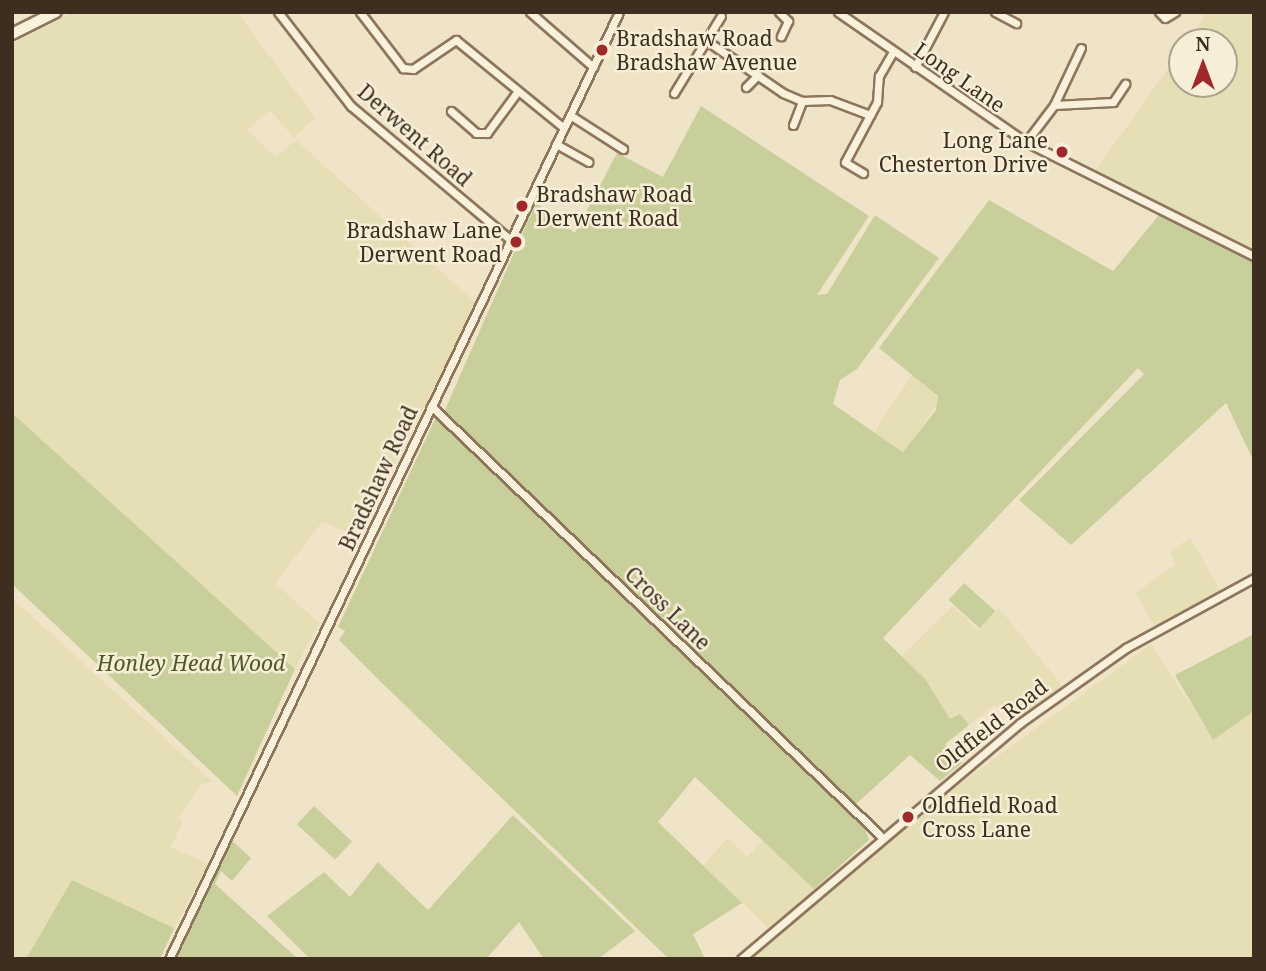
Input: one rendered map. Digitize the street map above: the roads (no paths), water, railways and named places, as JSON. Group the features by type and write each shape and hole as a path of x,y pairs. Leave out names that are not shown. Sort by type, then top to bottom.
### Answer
{"street":[{"path":"12,34 56,12"},
{"name":"Derwent Road","path":"278,12 351,106 513,241"},
{"path":"360,12 403,68 413,69 456,40 564,128"},
{"path":"530,12 593,67"},
{"name":"Bradshaw Road","path":"169,959 431,405 513,241 619,12"},
{"path":"779,12 789,21 781,36"},
{"name":"Long Lane","path":"838,12 1026,142 1254,256"},
{"path":"849,20 855,12"},
{"path":"915,67 944,12"},
{"path":"995,12 1016,23"},
{"path":"1159,12 1174,17"},
{"path":"674,93 722,16"},
{"path":"707,41 802,101 830,100 870,115"},
{"path":"1026,142 1054,106 1080,48"},
{"path":"863,173 845,162 870,115 893,52"},
{"path":"746,87 758,75"},
{"path":"1054,106 1113,102 1125,84"},
{"path":"451,111 476,133 487,133 518,91"},
{"path":"793,125 802,101"},
{"path":"570,115 623,149"},
{"path":"556,144 587,162"},
{"name":"Cross Lane","path":"431,405 880,835"},
{"name":"Oldfield Road","path":"741,959 880,835 1126,648 1254,578"}],"place":[{"name":"Bradshaw Road Bradshaw Avenue","path":"602,50"},
{"name":"Long Lane Chesterton Drive","path":"1062,152"},
{"name":"Bradshaw Road Derwent Road","path":"522,206"},
{"name":"Bradshaw Lane Derwent Road","path":"516,242"},
{"name":"Oldfield Road Cross Lane","path":"908,817"}],"park label":[{"name":"Honley Head Wood","path":"191,663"}]}
